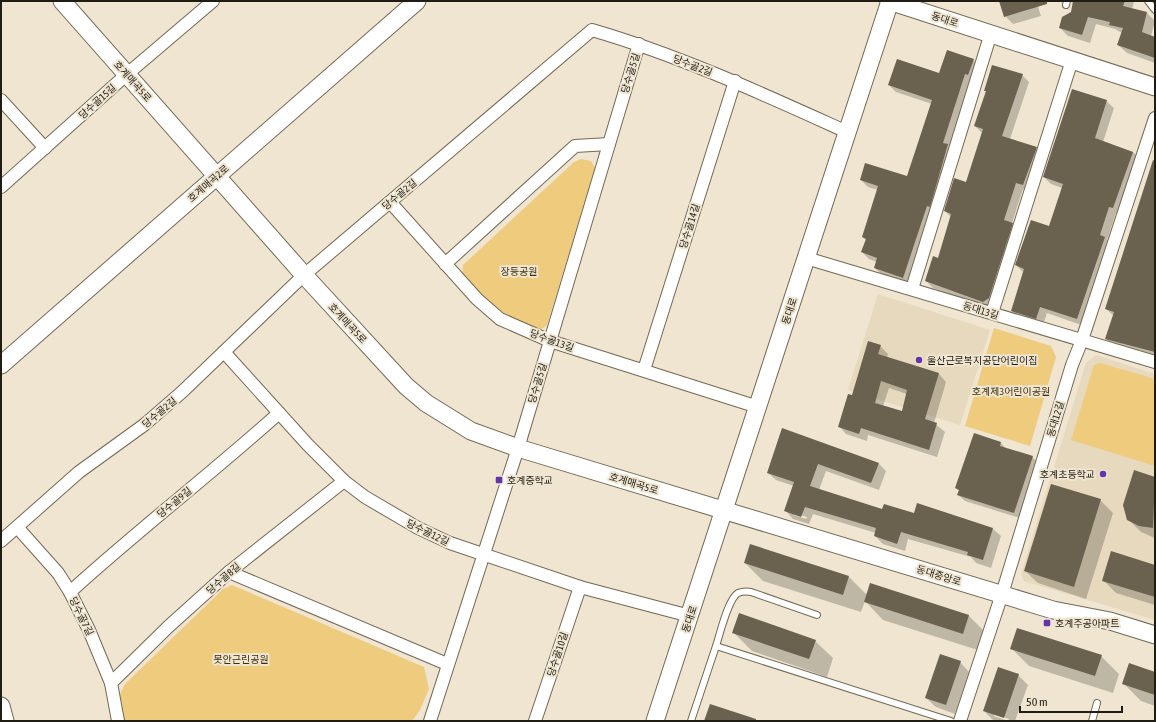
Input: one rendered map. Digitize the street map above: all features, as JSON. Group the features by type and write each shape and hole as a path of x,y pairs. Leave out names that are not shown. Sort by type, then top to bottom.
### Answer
{"street":[{"name":"호계매곡5로","path":"62,1 304,275 406,386 426,403 471,431 518,448 725,510"},
{"name":"호계매곡2로","path":"1,365 417,1"},
{"name":"동대로","path":"655,721 890,1 1155,87"},
{"name":"당수골15길","path":"1,187 205,3"},
{"name":"당수골2길","path":"1,541 79,472 144,425 182,392 304,275 592,30 639,44 735,81 847,132"},
{"path":"912,289 991,34"},
{"name":"당수골5길","path":"430,721 447,664 518,448 639,44"},
{"path":"992,314 1072,60"},
{"name":"당수골14길","path":"644,370 735,81"},
{"path":"1,100 45,148"},
{"name":"동대12길","path":"960,721 1002,594 1072,365 1082,340 1155,118"},
{"path":"444,264 574,146 609,144"},
{"name":"당수골13길","path":"390,202 444,264 477,299 500,319 550,341 758,406"},
{"name":"동대13길","path":"806,258 1155,362"},
{"name":"당수골12길","path":"224,352 279,413 344,481 365,497 418,528 450,543 580,587 690,616"},
{"name":"당수골9길","path":"70,592 118,548 228,458 279,413"},
{"name":"당수골8길","path":"111,683 168,627 229,572 344,481"},
{"name":"동대중앙로","path":"725,510 1053,610 1110,621 1155,635"},
{"name":"당수골7길","path":"17,526 58,573 70,592 89,630 111,683 118,721"},
{"path":"229,572 447,664"},
{"name":"당수골10길","path":"535,721 580,587"},
{"path":"1,706 5,721"}],"lane":[{"path":"1148,1 1155,10"},
{"path":"691,721 731,601 737,594 744,591 751,592 817,615"},
{"path":"716,646 951,721"},
{"path":"1092,721 1098,703"}],"shaded area":[{"name":"울산근로복지공단어린이집","path":"878,294 990,330 960,425 848,390"},
{"name":"호계초등학교","path":"1096,355 1155,374 1155,620 1024,581 1021,574 1086,363"}],"green space":[{"name":"장등공원","path":"581,159 591,161 595,168 547,325 539,331 516,321 481,295 462,278 463,265 574,162"},
{"name":"호계제3어린이공원","path":"994,328 1051,346 1056,357 1030,446 965,426"},
{"path":"1100,363 1155,379 1155,466 1071,440 1094,365"},
{"name":"못안근린공원","path":"232,585 424,667 429,689 420,710 412,721 124,721 118,698 125,684 223,589"}],"building":[{"path":"999,1 1047,1 1047,4 1004,17"},
{"path":"1073,1 1125,1 1123,6 1147,12 1142,32 1155,37 1155,58 1117,45 1123,28 1109,25 1110,22 1088,17 1082,35 1059,28 1062,17 1071,12"},
{"path":"947,50 974,59 968,75 965,74 943,143 948,144 930,207 927,206 903,278 874,268 877,258 861,252 866,239 862,237 878,186 860,180 865,163 907,176 932,100 888,85 897,59 939,73"},
{"path":"992,65 1023,74 1002,136 1037,147 1023,185 1016,183 1004,220 1013,223 989,298 983,302 925,281 933,256 938,258 951,214 944,211 954,178 966,182 983,129 974,126 986,91 984,91"},
{"path":"1072,89 1107,100 1095,138 1133,152 1113,208 1109,207 1100,235 1105,237 1077,319 1040,307 1036,319 1011,311 1024,269 1015,265 1031,220 1049,226 1063,184 1043,177"},
{"path":"1153,160 1155,161 1155,352 1105,339 1114,312 1105,309"},
{"path":"868,341 881,345 878,354 939,373 925,419 937,423 929,450 861,428 859,434 838,427 848,394 852,395","holes":["881,381 907,390 902,411 875,403"]},
{"path":"782,428 879,463 871,483 818,464 810,486 882,509 884,504 914,513 917,503 993,528 983,560 967,555 968,552 901,532 897,544 874,536 876,528 805,507 801,517 784,511 794,482 767,473"},
{"path":"974,433 1001,442 1000,446 1033,456 1014,513 957,495 959,490 955,488"},
{"path":"1134,470 1155,477 1153,528 1139,526 1127,520 1123,505"},
{"path":"1051,484 1101,499 1074,587 1024,571"},
{"path":"750,544 849,576 843,595 744,563"},
{"path":"1111,551 1155,565 1155,597 1102,581"},
{"path":"870,583 969,615 963,634 864,602"},
{"path":"739,613 816,640 809,659 732,633"},
{"path":"1017,628 1102,655 1095,676 1010,649"},
{"path":"940,654 961,661 946,705 925,698"},
{"path":"1129,663 1155,672 1155,695 1122,684"},
{"path":"998,667 1019,674 1004,718 983,711"},
{"path":"710,704 756,719 756,721 704,721"}],"place":[{"name":"울산근로복지공단어린이집","path":"919,360"},
{"name":"호계초등학교","path":"1103,474"},
{"name":"호계중학교","path":"499,480"},
{"name":"호계주공아파트","path":"1047,623"}]}
